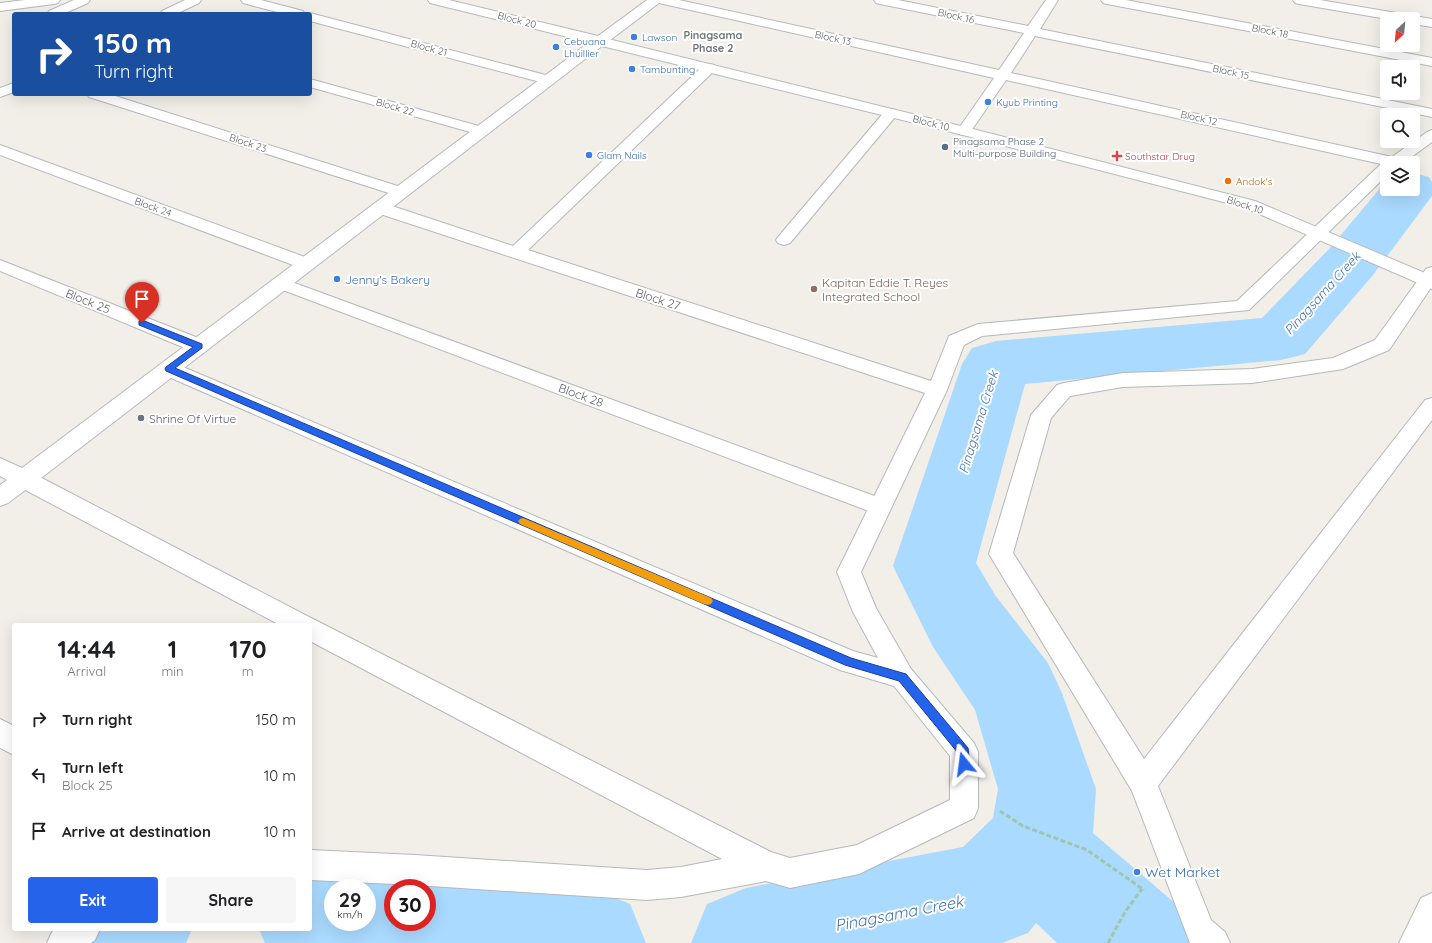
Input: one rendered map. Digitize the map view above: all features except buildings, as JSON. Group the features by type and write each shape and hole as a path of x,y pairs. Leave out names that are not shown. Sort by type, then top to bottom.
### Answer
{"street":[{"path":"0,7 54,0"},
{"path":"57,12 84,0"},
{"path":"170,12 195,0"},
{"path":"247,0 292,12"},
{"name":"Block 20","path":"434,0 600,41"},
{"path":"0,497 655,0"},
{"name":"Block 13","path":"662,0 1003,75"},
{"name":"Block 16","path":"880,0 1031,31"},
{"path":"964,131 1052,0"},
{"name":"Block 18","path":"1107,0 1432,62"},
{"path":"1299,0 1380,14"},
{"name":"Block 21","path":"312,18 548,80"},
{"path":"1420,21 1432,23"},
{"name":"Block 15","path":"1031,31 1432,113"},
{"name":"Block 10","path":"600,41 964,131 1249,204 1400,269 1430,279"},
{"path":"515,253 709,68"},
{"name":"Block 12","path":"1003,75 1380,161"},
{"name":"Block 22","path":"312,84 481,131"},
{"path":"0,93 12,87"},
{"name":"Block 23","path":"100,96 401,192"},
{"path":"1402,156 1432,135"},
{"name":"Block 24","path":"0,150 306,264"},
{"path":"312,630 766,866 790,873 859,859 964,808 964,752 902,677 865,612 849,572 937,390 956,341 978,330 1242,306 1380,172"},
{"name":"Block 27","path":"380,208 937,390"},
{"name":"Block 25","path":"0,265 199,346"},
{"path":"1214,943 1200,931 1143,783 1001,554 1041,415 1064,390 1108,382 1123,380 1252,376 1336,364 1382,345 1430,279"},
{"path":"169,369 849,662 902,677"},
{"path":"1143,783 1432,405"},
{"path":"0,466 299,623"},
{"path":"0,732 12,741"},
{"path":"312,865 415,870 647,886 681,882 766,866"},
{"path":"1415,943 1432,910"},
{"path":"63,943 81,931"}],"lane":[{"path":"784,240 891,113"},
{"name":"Block 28","path":"281,283 881,507"}],"path":[{"path":"1023,826 1087,850"},
{"path":"1108,943 1125,912 1142,888"}],"waterway":[{"name":"Pinagsama Creek","path":"1034,850 1042,833 1047,789 1016,693 964,621 934,566 996,364 1281,338 1351,262 1403,196"},
{"name":"Pinagsama Creek","path":"746,943 990,895 1034,850"},
{"path":"1034,850 1137,943"},
{"name":"Pinagsama Creek","path":"312,922 591,943"},
{"name":"Pinagsama Creek","path":"121,943 136,931"}],"slow traffic":[{"path":"523,521 708,601"}],"place":[{"name":"Lawson","path":"634,37"},
{"name":"Cebuana Lhuillier","path":"556,47"},
{"name":"Tambunting","path":"632,69"},
{"name":"Kyub Printing","path":"988,102"},
{"name":"Pinagsama Phase 2 Multi-purpose Building","path":"945,147"},
{"name":"Glam Nails","path":"589,155"},
{"name":"Southstar Drug","path":"1117,156"},
{"name":"Andok's","path":"1228,181"},
{"name":"Jenny's Bakery","path":"337,279"},
{"name":"Kapitan Eddie T. Reyes Integrated School","path":"814,289"},
{"name":"Shrine Of Virtue","path":"141,418"},
{"name":"Wet Market","path":"1137,872"}],"district":[{"name":"Pinagsama Phase 2","path":"713,41"}],"route":[{"path":"142,323 199,346 169,369 849,662 902,677 964,752 964,764"}]}
